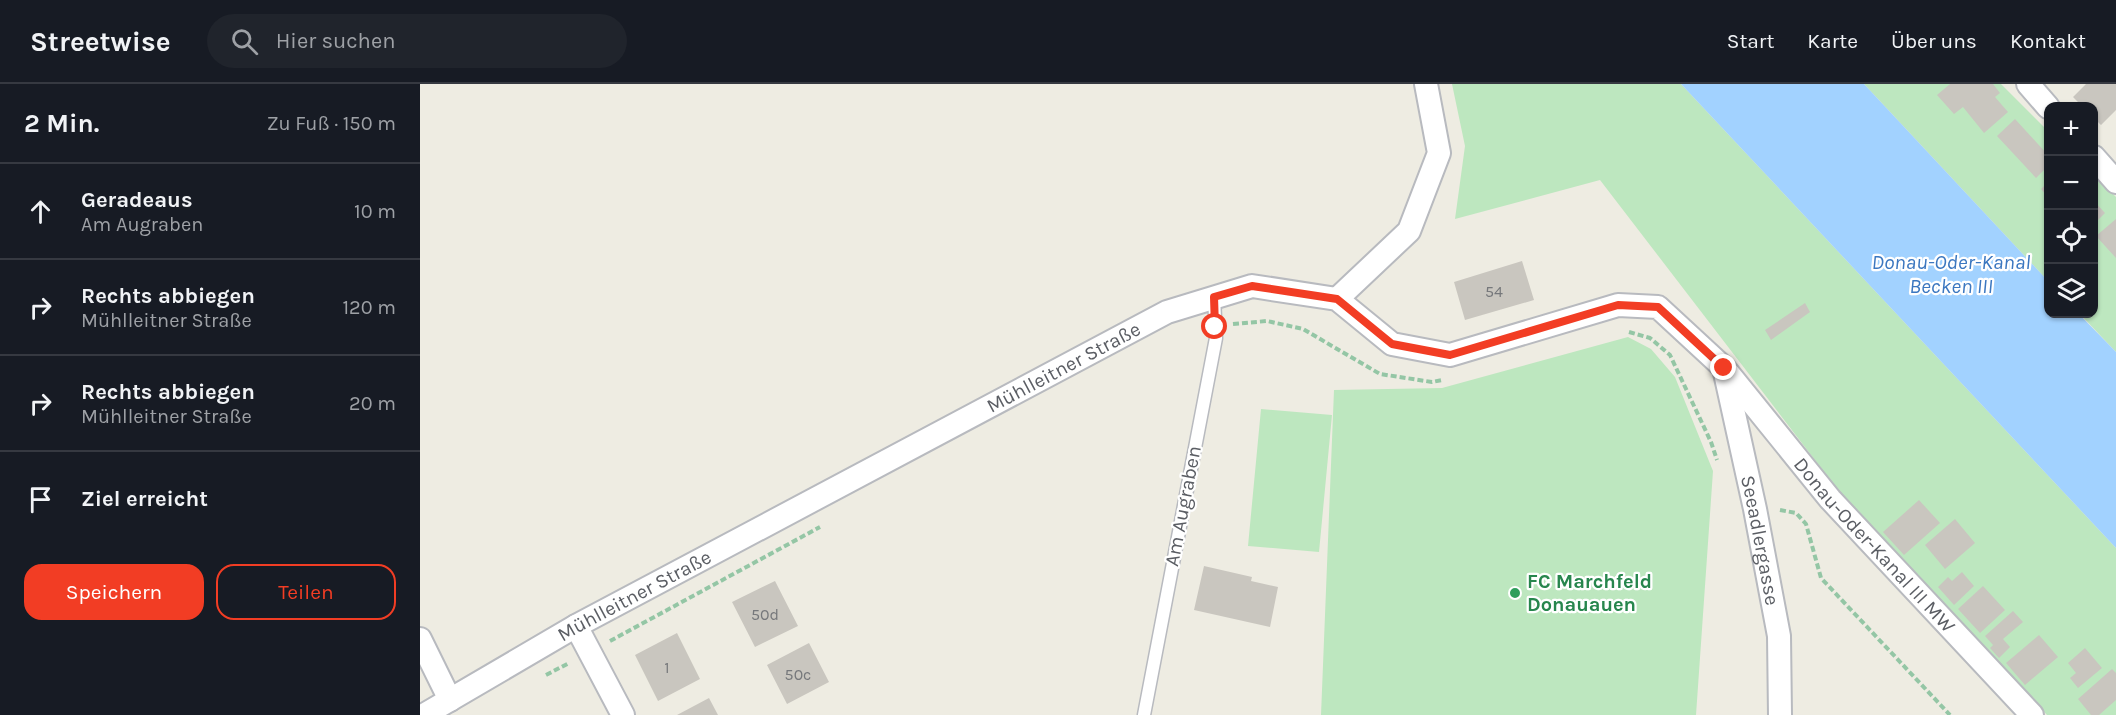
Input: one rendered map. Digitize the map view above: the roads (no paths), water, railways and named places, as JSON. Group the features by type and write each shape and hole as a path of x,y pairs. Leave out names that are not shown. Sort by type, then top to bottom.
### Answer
{"street":[{"path":"1426,84 1440,153 1408,231 1337,299 1392,344 1450,355 1618,305 1658,307 1724,368"},
{"path":"2028,84 2044,102"},
{"path":"2098,162 2116,182"},
{"name":"Mühlleitner Straße","path":"424,715 576,626 1167,312 1252,286 1337,299"},
{"name":"Seeadlergasse","path":"1724,368 1755,509 1779,636 1780,715"},
{"name":"Donau-Oder-Kanal III MW","path":"1724,368 1830,499 2032,715"},
{"path":"576,626 623,715"},
{"path":"420,639 450,700"}],"lane":[{"name":"Am Augraben","path":"1144,715 1216,338 1214,297"}],"water":[{"name":"Donau-Oder-Kanal Becken III","path":"1681,84 1864,84 2044,277 2044,318 2083,318 2116,352 2116,548"}],"place":[{"name":"FC Marchfeld Donauauen","path":"1515,593"}]}
